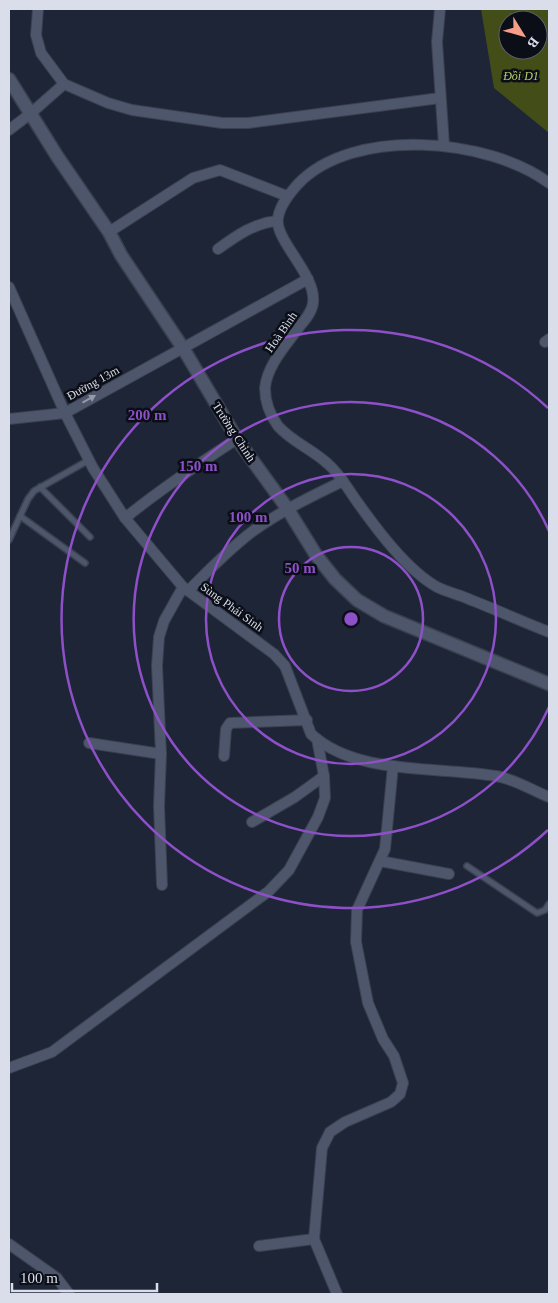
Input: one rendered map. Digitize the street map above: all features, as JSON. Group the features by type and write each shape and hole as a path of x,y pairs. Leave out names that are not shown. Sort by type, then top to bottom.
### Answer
{"street":[{"path":"38,9 36,35 41,54 64,84 108,103 132,110 222,123 248,123 440,98"},
{"path":"440,9 437,42 444,145"},
{"name":"Trường Chinh","path":"9,79 30,114 109,232 121,255 183,348 237,439 288,508 316,555 335,579 357,600 384,616 549,684"},
{"path":"9,130 64,84"},
{"path":"218,248 250,228 266,222 277,221 287,196 311,172 350,153 406,145 444,145 492,156 532,172 549,183"},
{"path":"109,232 192,178 220,170 287,196"},
{"name":"Hoà Bình","path":"277,221 282,234 308,279 313,304 310,313 280,353 270,371 266,388 270,414 279,427 293,440 329,464 411,568 438,587 549,632"},
{"name":"Đường 13m","path":"9,419 65,413 308,279"},
{"name":"Sùng Phái Sinh","path":"9,287 65,413 89,460 125,518 186,589 267,649 285,666 311,734 322,744 357,760 393,766 498,776 519,782 549,797"},
{"path":"125,518 168,484 237,439"},
{"path":"162,885 158,806 162,754 157,666 164,621 186,589 227,552 288,508 343,481"},
{"path":"224,756 226,728 230,723 306,720"},
{"path":"9,1068 52,1052 269,891 289,870 318,817 325,798 324,776 317,739"},
{"path":"89,743 162,754"},
{"path":"337,1294 314,1239 322,1148 330,1132 345,1122 391,1102 400,1094 403,1083 394,1056 383,1039 368,1003 356,942 357,910 380,862 384,849 393,766"},
{"path":"252,822 295,797 324,776"},
{"path":"380,862 449,874"},
{"path":"259,1246 314,1239"},
{"path":"9,1244 57,1278 69,1294"}],"lane":[{"path":"9,540 28,499 34,491 89,460"},
{"path":"40,487 90,537"},
{"path":"20,516 85,563"},
{"path":"467,866 537,913 545,910 549,904"}],"green space":[{"name":"Đồi D1","path":"481,9 549,9 549,133 494,88"}]}
